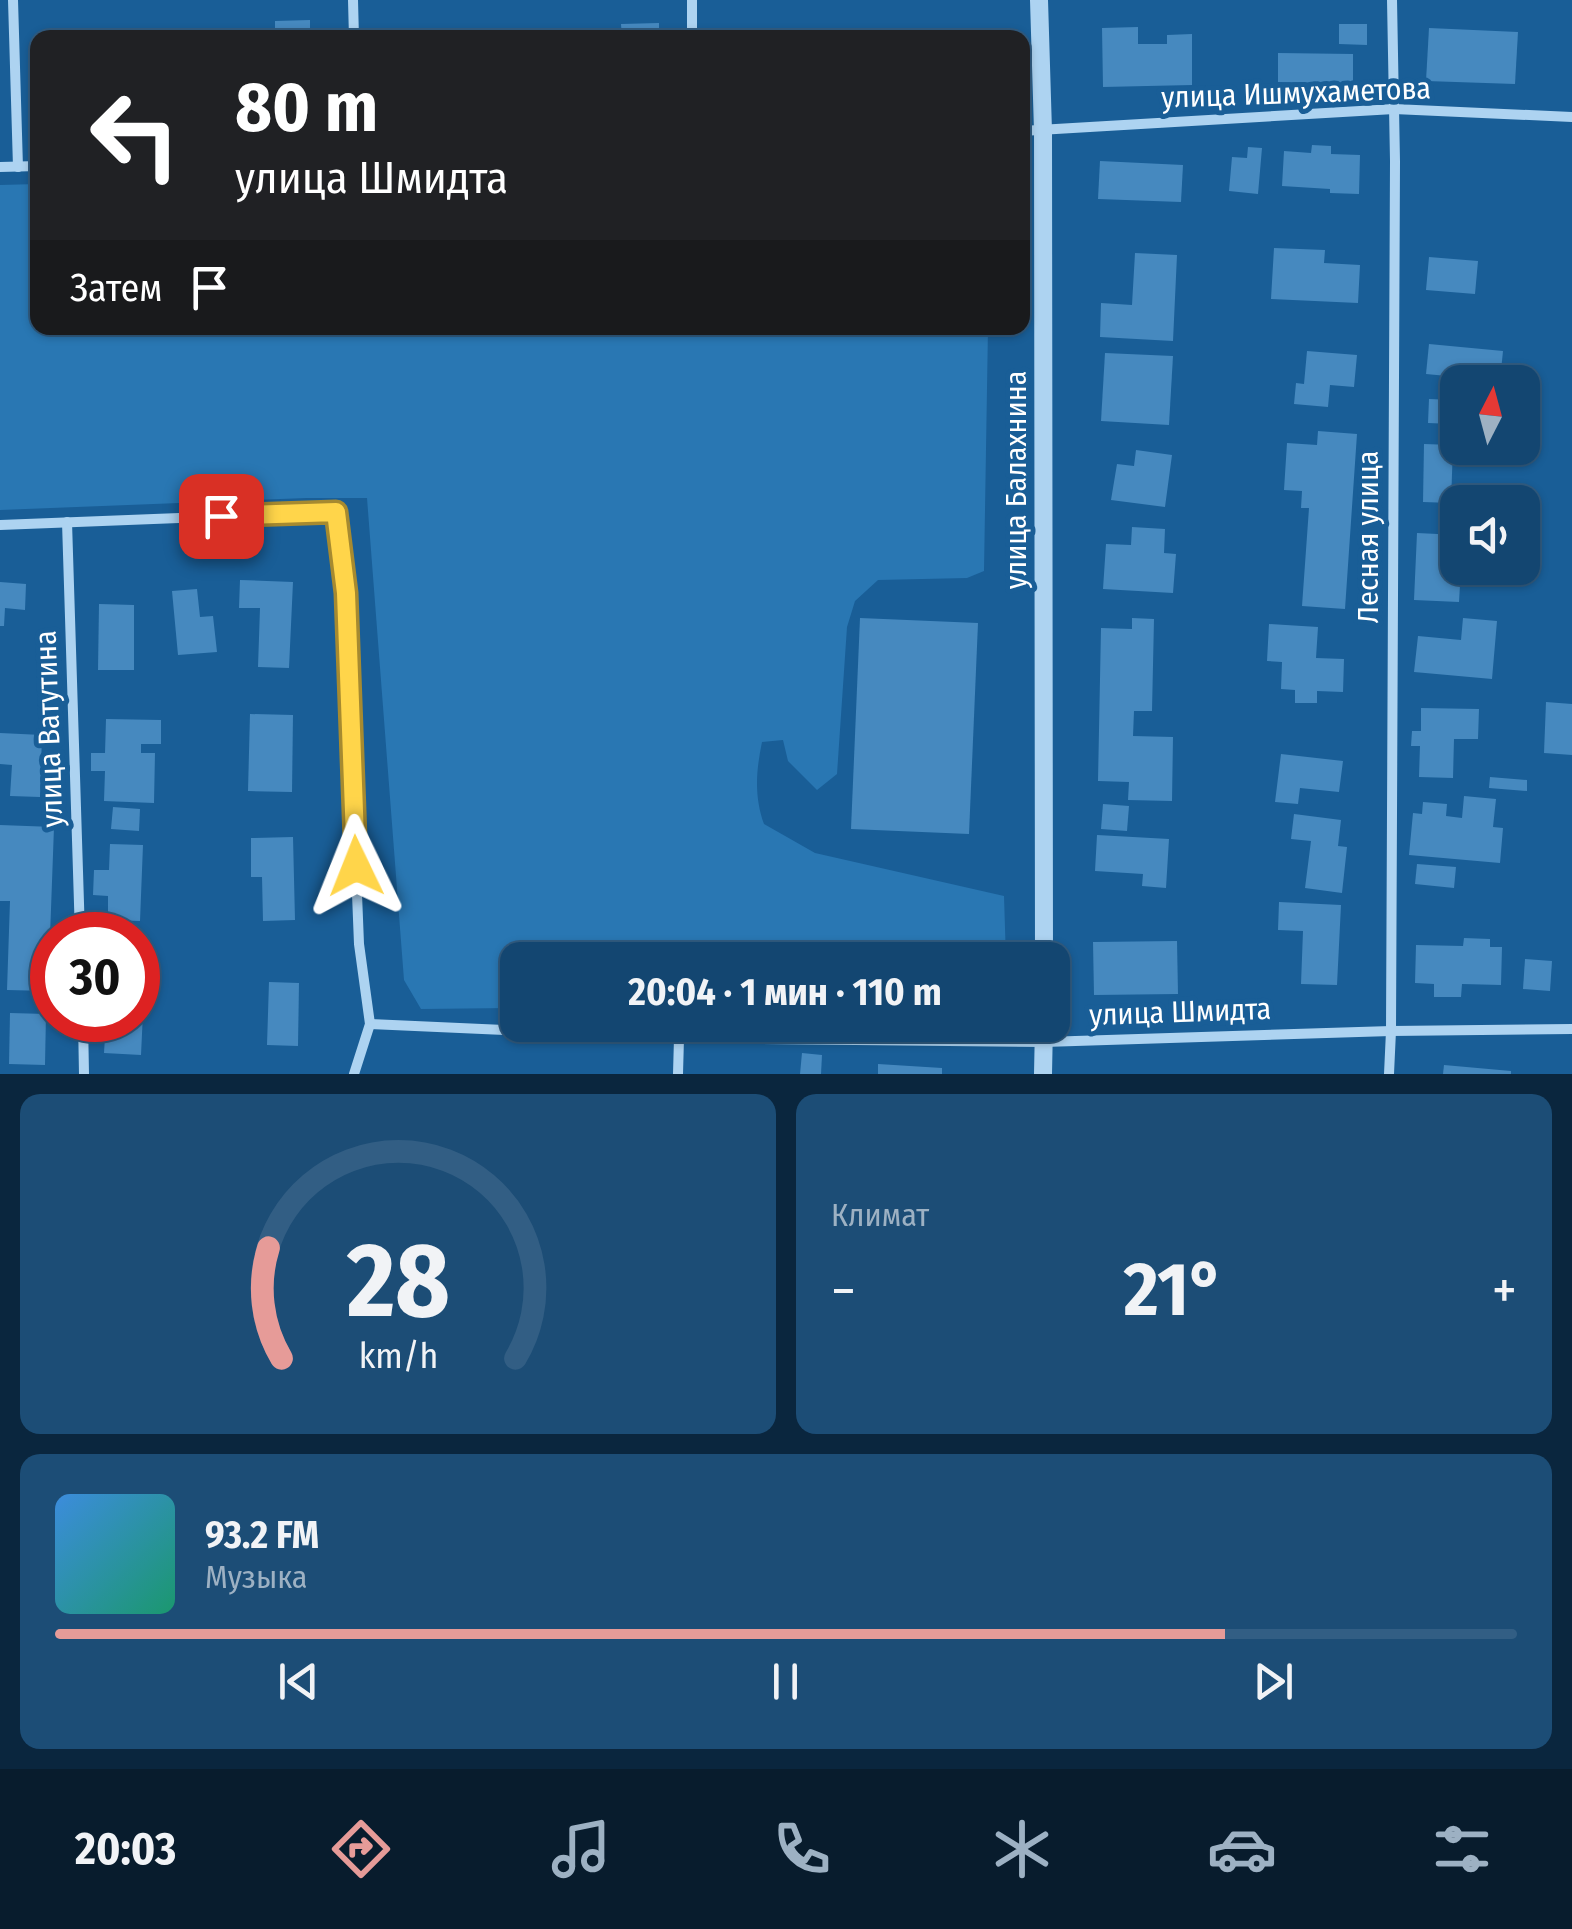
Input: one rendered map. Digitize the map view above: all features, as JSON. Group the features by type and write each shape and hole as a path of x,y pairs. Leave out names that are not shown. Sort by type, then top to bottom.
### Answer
{"street":[{"path":"14,0 18,167"},
{"path":"353,0 354,30"},
{"path":"692,0 692,30"},
{"name":"улица Балахнина","path":"1040,0 1044,942"},
{"name":"Лесная улица","path":"1388,1074 1392,0"},
{"name":"улица Ишмухаметова","path":"1030,131 1394,109 1572,117"},
{"path":"0,167 30,166"},
{"path":"0,524 336,512 346,593 359,944 370,1024 354,1074"},
{"name":"улица Ватутина","path":"67,522 79,912"},
{"name":"улица Шмидта","path":"370,1024 500,1030"},
{"name":"улица Шмидта","path":"1070,1033 1572,1030"},
{"path":"83,1042 84,1074"},
{"path":"678,1074 679,1042"},
{"path":"1043,1074 1044,1042"}],"shaded area":[{"path":"30,184 30,335 988,335 984,571 967,578 878,580 855,601 847,627 837,774 817,790 788,761 783,740 762,742 757,783 764,824 815,853 1004,896 1005,942 500,942 500,1008 421,1009 404,980 367,498 0,510 0,185"}],"building":[{"path":"310,20 310,30 275,30 275,21"},
{"path":"659,23 659,30 621,30 621,24"},
{"path":"1339,24 1367,24 1367,45 1339,44"},
{"path":"1138,27 1138,44 1167,44 1167,35 1192,34 1192,85 1103,87 1102,28"},
{"path":"1429,28 1518,32 1515,84 1426,81"},
{"path":"1278,53 1353,54 1353,83 1278,82"},
{"path":"1312,145 1331,146 1331,154 1360,155 1359,194 1282,186 1284,151 1311,153"},
{"path":"1248,147 1262,148 1258,194 1229,191 1232,157 1247,158"},
{"path":"1100,161 1183,165 1181,202 1098,199"},
{"path":"1274,248 1325,250 1324,263 1360,265 1358,303 1271,299"},
{"path":"1135,253 1177,255 1173,341 1100,337 1101,303 1132,305"},
{"path":"1429,257 1478,261 1475,294 1426,290"},
{"path":"1429,344 1503,351 1502,365 1440,365 1440,375 1426,374"},
{"path":"1307,351 1357,355 1354,387 1330,385 1328,407 1294,404 1296,383 1304,384"},
{"path":"1105,353 1173,356 1169,425 1101,421"},
{"path":"1429,399 1440,399 1440,423 1428,423"},
{"path":"1318,431 1357,434 1345,609 1302,606 1309,508 1301,508 1302,491 1284,490 1287,443 1317,445"},
{"path":"1424,444 1440,445 1440,465 1452,465 1452,485 1440,485 1440,503 1423,502"},
{"path":"1136,450 1172,455 1165,507 1111,500 1117,464 1134,466"},
{"path":"1132,527 1165,529 1164,553 1176,554 1173,593 1103,589 1106,544 1131,545"},
{"path":"1417,533 1440,534 1440,585 1460,585 1459,602 1414,600"},
{"path":"240,580 293,582 289,668 258,667 260,608 239,608"},
{"path":"0,582 26,584 25,610 5,608 4,626 0,626"},
{"path":"197,589 200,617 213,616 217,652 178,655 172,591"},
{"path":"99,604 134,605 134,670 98,670"},
{"path":"860,618 978,623 969,834 851,829"},
{"path":"1132,618 1154,619 1152,711 1134,711 1133,736 1173,737 1172,801 1128,800 1129,782 1098,781 1101,628 1132,629"},
{"path":"1463,618 1497,621 1492,679 1414,672 1418,636 1461,640"},
{"path":"1269,624 1318,627 1316,658 1344,659 1343,692 1317,691 1317,703 1295,703 1295,690 1281,689 1282,662 1267,661"},
{"path":"1546,702 1572,704 1572,755 1544,753"},
{"path":"1421,708 1479,709 1478,739 1454,739 1453,778 1419,777 1420,746 1411,746 1412,731 1421,731"},
{"path":"250,714 293,715 292,792 248,791"},
{"path":"106,719 161,720 161,744 141,744 141,753 155,753 154,803 104,801 105,771 91,771 91,753 105,753"},
{"path":"0,733 42,735 40,797 10,796 12,765 0,764"},
{"path":"1281,754 1343,761 1339,792 1300,788 1298,804 1275,802"},
{"path":"1490,777 1527,780 1527,791 1489,788"},
{"path":"1464,796 1496,799 1493,827 1503,828 1500,863 1409,855 1413,813 1422,814 1423,802 1447,804 1446,816 1462,818"},
{"path":"1103,804 1129,806 1127,831 1101,829"},
{"path":"113,807 140,809 139,831 111,829"},
{"path":"1294,814 1341,820 1338,846 1347,847 1342,893 1305,888 1311,841 1291,839"},
{"path":"0,825 54,827 51,912 30,912 30,991 7,990 10,901 0,901"},
{"path":"1097,835 1169,839 1166,888 1142,886 1143,874 1095,871"},
{"path":"293,837 295,920 263,921 262,877 251,877 251,838"},
{"path":"110,844 143,845 140,912 108,912 108,896 93,895 94,870 109,870"},
{"path":"1417,864 1456,867 1454,888 1415,884"},
{"path":"1279,902 1341,905 1337,985 1301,984 1303,931 1278,930"},
{"path":"1464,938 1490,939 1490,947 1502,947 1501,985 1462,984 1461,997 1434,997 1434,984 1415,983 1416,945 1463,946"},
{"path":"1177,941 1178,994 1094,995 1093,942"},
{"path":"1525,959 1552,961 1550,991 1523,989"},
{"path":"269,982 299,983 298,1046 267,1045"},
{"path":"10,1013 30,1014 30,1042 45,1042 45,1065 9,1064"},
{"path":"105,1042 142,1042 141,1055 104,1053"},
{"path":"802,1053 822,1055 821,1074 800,1074"},
{"path":"878,1064 942,1068 942,1074 878,1074"},
{"path":"1444,1065 1511,1071 1511,1074 1443,1074"}],"route":[{"path":"221,516 336,512 346,593 356,866"}]}
